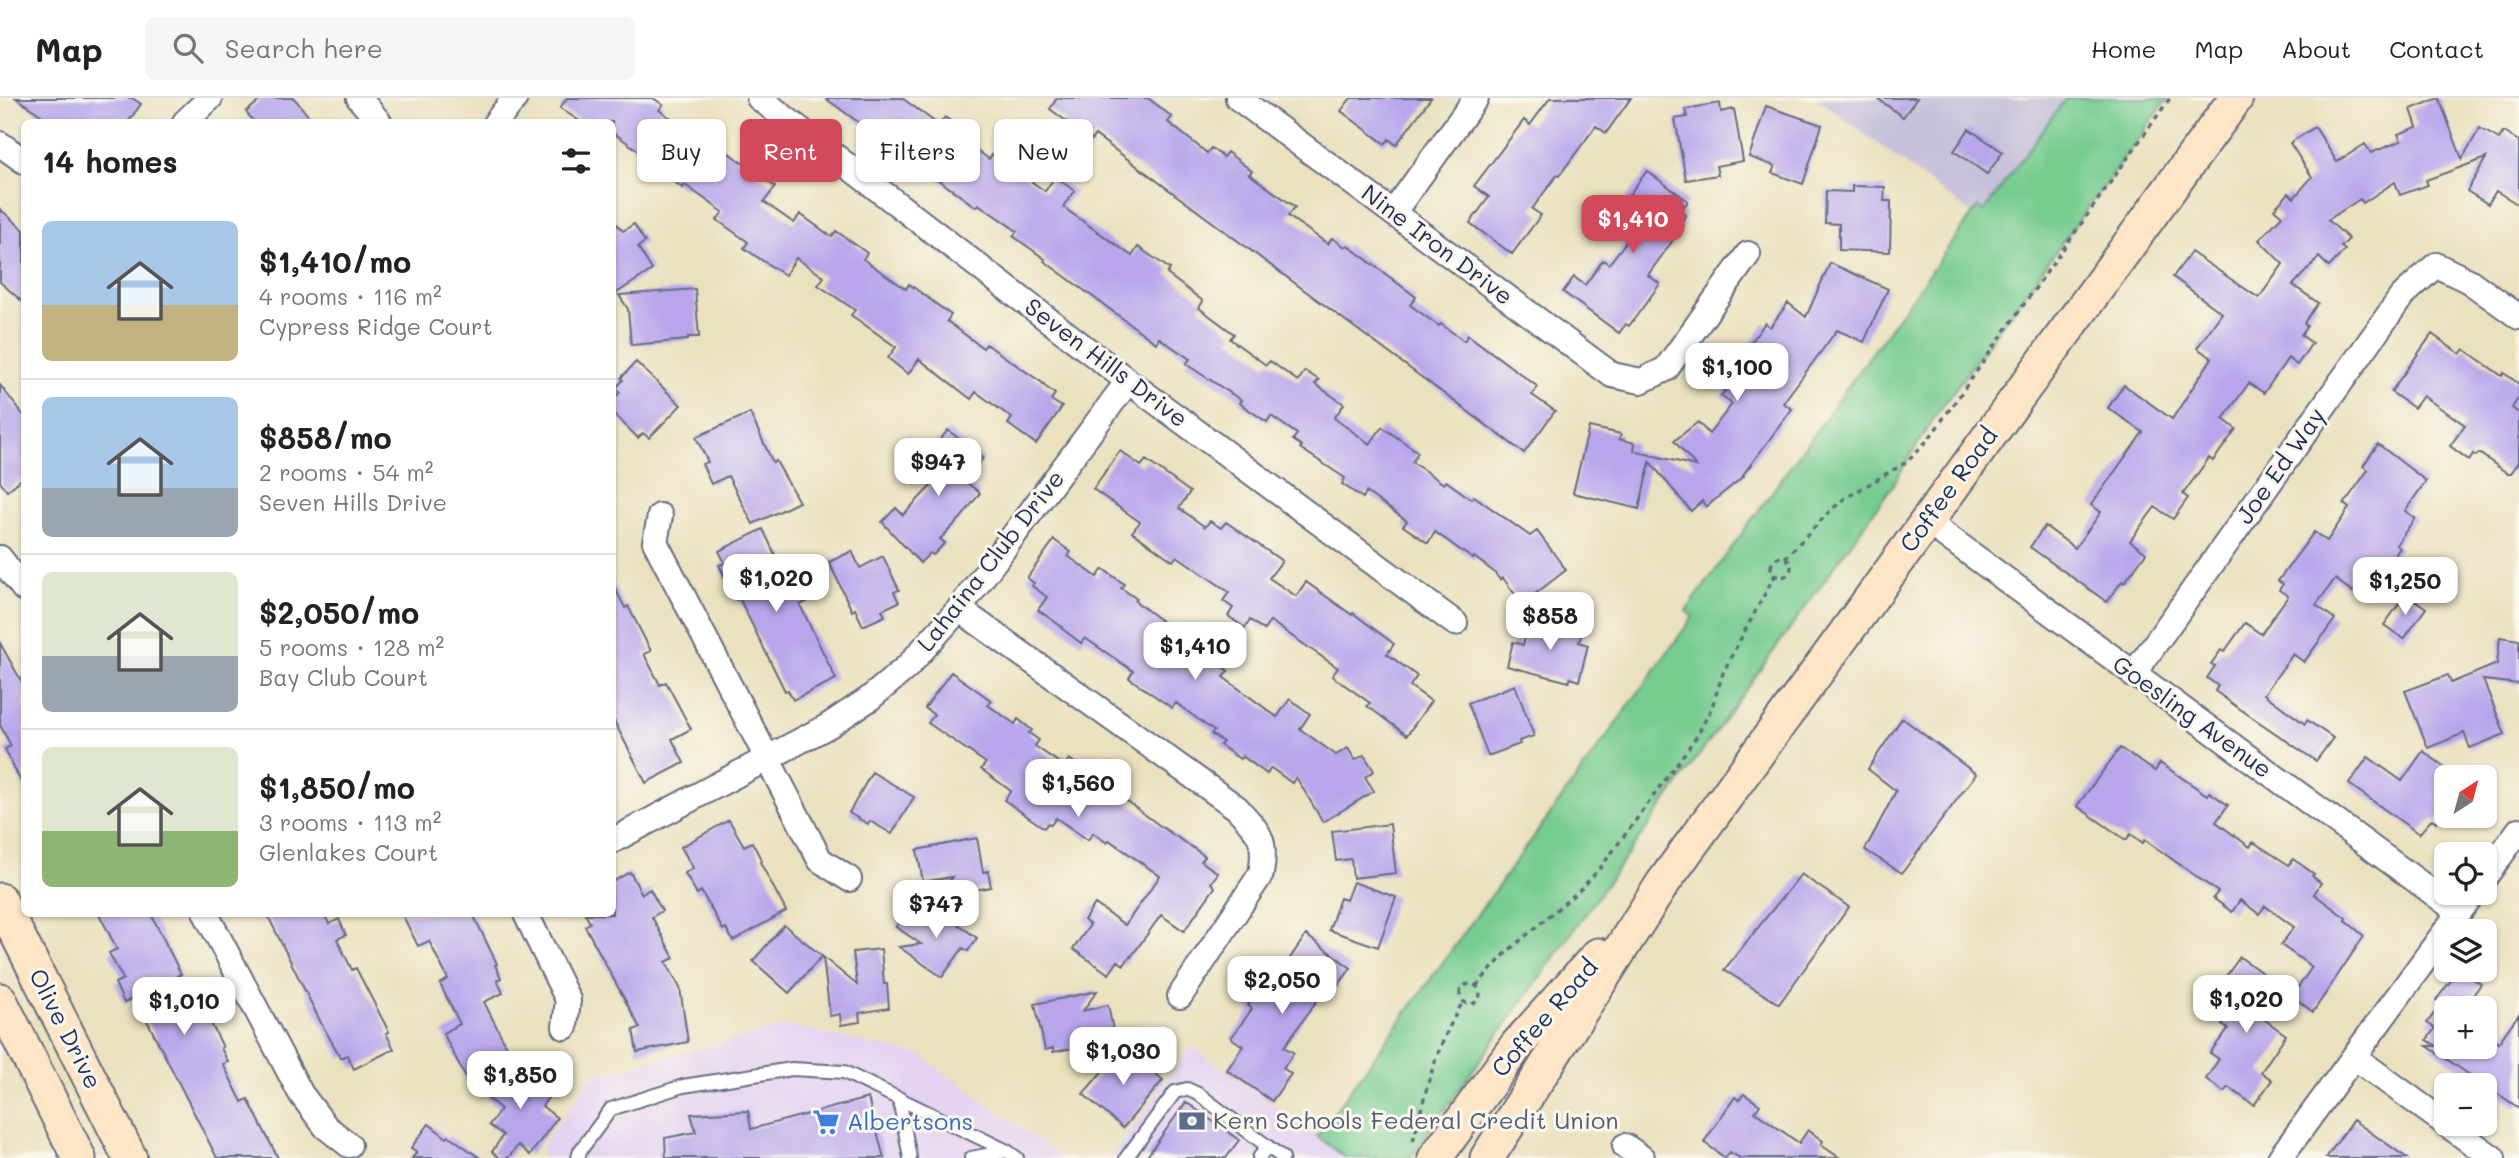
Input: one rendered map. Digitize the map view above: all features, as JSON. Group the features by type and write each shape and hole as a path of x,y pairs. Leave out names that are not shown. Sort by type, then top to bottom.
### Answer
{"main road":[{"name":"Coffee Road","path":"1486,1158 1664,883 2236,98"},
{"name":"Coffee Road","path":"1423,1151 1664,883"},
{"name":"Olive Drive","path":"0,900 130,1158"},
{"path":"0,911 19,939"},
{"name":"Olive Drive","path":"0,1000 79,1158"}],"street":[{"path":"188,119 211,98"},
{"path":"359,98 376,119"},
{"path":"498,119 515,98"},
{"name":"Seven Hills Drive","path":"759,98 1128,381 1455,623"},
{"name":"Nine Iron Drive","path":"1238,98 1612,375 1641,381 1666,369 1748,254"},
{"path":"1393,213 1476,98"},
{"path":"0,144 21,160"},
{"name":"Joe Ed Way","path":"2133,675 2402,296 2436,265 2469,281 2519,317"},
{"name":"Lahaina Club Drive","path":"616,839 828,726 869,699 907,667 960,610 1128,381"},
{"path":"660,516 655,542 766,759 820,860 849,879"},
{"name":"Goesling Avenue","path":"1926,521 2459,912"},
{"path":"0,558 21,585"},
{"path":"960,610 1237,808 1260,834 1264,854 1261,874 1180,996"},
{"path":"2497,860 2519,830"},
{"path":"2280,1158 2464,905"},
{"path":"208,917 301,1094 326,1127 349,1145"},
{"path":"527,917 568,1000 565,1027"},
{"path":"2354,1056 2493,1158"}],"lane":[{"path":"578,1158 580,1151 611,1109 683,1086 792,1069 844,1072 1012,1154"},
{"path":"1126,1158 1175,1091 1187,1089 1200,1095 1283,1158"},
{"path":"898,1098 910,1158"},
{"path":"1259,1158 1267,1146"},
{"path":"971,1158 1012,1154"}],"path":[{"path":"1785,558 1844,499 1905,463 1928,440 2170,98"},
{"path":"1779,557 1785,558 1791,565 1790,572 1782,577 1775,575 1771,570 1771,563 1779,557"},
{"path":"1476,986 1508,951 1568,901 1601,867 1697,736 1712,707 1723,673 1775,575"},
{"path":"1423,1151 1436,1056 1463,1002 1460,993 1463,986 1476,986 1480,991 1478,1001 1469,1005 1463,1002"}],"shaded area":[{"path":"1817,98 2072,98 1985,224"},
{"path":"788,1026 920,1055 1062,1158 542,1158 542,1146 593,1076"},
{"path":"1191,1047 1317,1136 1346,1158 1111,1158"}],"green space":[{"path":"2066,98 2168,98 1934,418 1890,489 1410,1158 1346,1158 1317,1136 1693,617 1686,611 1950,245 1978,207 1984,211"}],"building":[{"path":"16,98 132,98 141,104 130,119 47,119"},
{"path":"263,98 294,98 311,119 252,119 246,112"},
{"path":"567,98 653,98 663,105 659,110 672,119 637,119 637,150 616,135 616,119 576,119 560,108"},
{"path":"825,98 902,98 931,119 856,119"},
{"path":"1057,98 1148,98 1172,117 1168,122 1207,153 1211,148 1223,157 1227,152 1252,171 1249,174 1295,207 1288,216 1328,244 1332,238 1345,247 1347,245 1416,297 1410,305 1464,341 1468,335 1538,387 1532,395 1555,411 1524,453 1095,135 1093,138 1093,119 1063,119 1050,109"},
{"path":"1351,98 1431,98 1396,145 1389,139 1385,144 1341,111"},
{"path":"1550,98 1631,98 1606,133 1596,126 1559,176 1557,175 1532,209 1541,215 1512,254 1470,223 1489,197 1474,186 1524,120 1530,125"},
{"path":"1877,98 1917,98 1903,117"},
{"path":"2439,98 2462,159 2480,128 2499,139 2503,132 2519,141 2519,205 2496,191 2488,204 2467,191 2486,158 2426,180 2428,185 2400,195 2395,182 2363,203 2360,199 2328,220 2349,239 2341,247 2345,250 2329,267 2319,257 2293,285 2318,303 2304,323 2307,326 2301,335 2312,343 2297,365 2288,358 2264,393 2249,383 2223,419 2236,429 2213,461 2209,458 2183,494 2188,498 2173,519 2155,507 2130,541 2146,553 2107,602 2030,547 2045,526 2075,548 2101,512 2091,505 2143,432 2108,408 2124,385 2172,419 2212,358 2197,348 2222,313 2173,277 2191,252 2259,298 2283,264 2259,240 2282,216 2274,209 2289,193 2294,198 2312,177 2290,143 2315,127 2337,162 2365,144 2371,153 2401,141 2398,134 2417,127 2411,109"},
{"path":"1720,103 1721,112 1734,109 1743,161 1716,166 1718,175 1686,180 1675,119 1687,117 1685,109"},
{"path":"1766,106 1822,125 1803,184 1772,173 1775,166 1749,157"},
{"path":"1969,129 2003,152 1987,174 1954,151"},
{"path":"726,151 740,161 740,182 768,182 775,187 764,202 794,223 800,214 832,237 836,231 867,253 863,259 906,289 909,284 951,315 947,321 983,348 986,344 1044,384 1055,394 1051,400 1062,407 1036,444 1008,424 1012,418 976,392 971,399 919,359 908,374 888,358 896,347 851,315 855,310 818,285 824,277 796,258 785,275 744,248 748,242 717,220 723,212 685,185 683,188 675,182 726,182"},
{"path":"980,152 989,159 994,152 994,182 1032,182 1045,191 1051,182 1062,182 1075,191 1063,207 1132,256 1138,247 1170,269 1167,274 1203,301 1199,308 1234,334 1230,339 1266,365 1270,361 1298,381 1305,371 1319,380 1315,384 1344,404 1334,418 1370,444 1382,427 1418,452 1412,462 1444,484 1446,481 1471,499 1474,496 1530,536 1537,531 1566,570 1522,604 1503,578 1500,580 1474,557 1473,559 1435,532 1428,543 1403,526 1407,521 1366,492 1363,498 1342,484 1345,478 1300,448 1302,446 1293,440 1297,434 1271,416 1267,422 1239,403 1241,400 1186,364 1190,359 1159,338 1156,343 1044,261 1045,259 1013,236 1017,231 978,204 976,207 941,182 980,182"},
{"path":"1647,171 1688,201 1681,211 1686,215 1680,224 1683,226 1648,275 1660,284 1629,326 1626,324 1619,333 1563,292 1574,277 1585,285 1603,260 1609,264 1632,234 1611,219"},
{"path":"1852,186 1885,187 1884,201 1891,201 1890,252 1839,250 1839,224 1825,223 1826,191 1852,192"},
{"path":"0,209 21,227 21,300 0,282"},
{"path":"616,223 623,231 634,224 645,242 638,247 652,270 616,293"},
{"path":"1830,263 1888,289 1864,342 1837,330 1783,403 1792,409 1744,476 1706,507 1702,501 1691,511 1650,462 1639,509 1573,493 1589,427 1621,434 1619,439 1635,443 1634,451 1696,466 1674,441 1698,422 1709,434 1732,404 1721,396 1751,356 1745,351 1765,323 1770,327 1788,303 1806,317"},
{"path":"695,289 699,337 631,345 628,309 619,295"},
{"path":"2432,334 2460,354 2464,349 2502,376 2504,373 2519,384 2519,397 2512,408 2519,413 2519,462 2511,473 2507,473 2479,453 2476,456 2473,454 2469,460 2450,446 2465,425 2423,396 2414,408 2391,392"},
{"path":"636,362 681,405 649,438 643,433 638,438 616,416 616,396 620,392 616,388 623,380 621,378"},
{"path":"0,385 21,412 21,479 7,491 0,482"},
{"path":"750,413 773,463 776,461 799,502 753,524 728,476 711,484 702,464 708,462 696,437"},
{"path":"948,430 983,458 966,482 980,493 940,539 945,543 920,563 882,522 896,508 903,515 931,486 915,472"},
{"path":"2378,444 2426,481 2405,511 2415,518 2396,545 2400,548 2383,571 2378,567 2375,571 2370,567 2353,592 2335,579 2316,605 2335,619 2304,662 2293,654 2264,694 2305,724 2307,720 2333,738 2316,761 2215,691 2218,686 2207,678 2215,666 2211,664 2221,650 2224,652 2245,623 2261,634 2288,596 2279,590 2283,584 2278,581 2314,532 2327,541 2349,508 2344,504 2368,470 2363,466"},
{"path":"1120,451 1141,466 1146,460 1190,492 1179,508 1205,527 1210,521 1221,528 1226,522 1282,561 1269,578 1296,596 1306,582 1394,644 1387,654 1417,676 1410,686 1431,701 1407,735 1367,706 1370,703 1332,676 1338,668 1270,621 1264,630 1250,620 1245,628 1228,616 1233,608 1223,601 1229,592 1177,556 1173,561 1132,532 1140,522 1093,489"},
{"path":"763,529 791,589 800,585 808,601 800,605 836,679 793,700 788,690 785,691 739,598 736,600 719,565 725,563 719,551"},
{"path":"1054,540 1071,552 1068,556 1097,577 1103,569 1124,584 1121,588 1137,599 1135,601 1228,671 1223,677 1277,717 1290,699 1310,714 1300,729 1336,755 1348,748 1355,760 1364,755 1374,771 1365,777 1374,791 1323,822 1296,777 1292,783 1271,768 1267,774 1242,756 1240,759 1220,745 1223,742 1211,734 1214,731 1176,703 1172,708 1129,678 1133,671 1085,638 1081,643 1038,610 1047,597 1032,586 1034,583 1027,578"},
{"path":"852,551 860,568 883,556 899,590 894,592 899,602 882,610 885,616 863,626 855,609 852,611 829,562"},
{"path":"616,590 625,608 628,606 651,651 644,654 660,685 666,682 691,729 672,739 684,763 646,783 616,725"},
{"path":"2406,594 2426,608 2404,639 2384,625"},
{"path":"1530,618 1582,632 1579,642 1588,645 1579,681 1570,678 1569,682 1507,666 1513,642 1523,645"},
{"path":"2500,637 2519,640 2519,684 2483,680 2505,734 2470,748 2464,733 2428,748 2405,691 2448,675 2451,683 2497,664"},
{"path":"0,643 21,681 21,782 5,749 11,746 0,725"},
{"path":"951,672 992,701 988,705 1015,724 1018,719 1032,730 1029,733 1039,740 1035,746 1064,766 1069,759 1205,856 1201,861 1218,873 1211,883 1215,887 1184,931 1161,915 1124,965 1118,961 1109,974 1073,949 1090,925 1084,920 1095,904 1125,925 1160,876 1109,840 1107,843 1093,833 1088,840 1056,818 1051,825 1048,823 1044,828 1004,800 1011,791 981,769 986,763 928,723 934,715 925,708"},
{"path":"1515,685 1534,736 1488,756 1468,703"},
{"path":"1902,718 1976,774 1902,873 1865,850 1896,791 1868,769"},
{"path":"2120,748 2155,771 2160,763 2207,795 2209,792 2228,805 2216,822 2250,847 2253,842 2289,865 2293,859 2314,874 2312,876 2321,883 2314,894 2346,918 2345,920 2364,936 2313,1012 2292,996 2312,967 2281,945 2294,927 2265,906 2259,914 2240,900 2232,912 2213,898 2218,892 2145,840 2143,843 2131,834 2126,840 2077,806"},
{"path":"2423,751 2442,765 2434,765 2434,820 2432,819 2419,834 2349,784 2368,757 2402,781"},
{"path":"872,772 914,797 892,834 849,813"},
{"path":"729,820 744,846 752,842 786,911 733,941 726,928 723,930 701,891 697,894 685,873 693,868 681,847"},
{"path":"1390,824 1396,873 1353,878 1351,859 1336,861 1332,831"},
{"path":"977,838 983,872 988,871 991,887 937,897 952,877 923,882 917,850"},
{"path":"630,872 642,894 650,889 662,911 652,917 674,958 666,962 680,988 688,1042 637,1052 633,1030 640,1028 585,926 590,923 587,917 616,917 616,880"},
{"path":"1801,874 1849,907 1779,1004 1724,970"},
{"path":"1353,882 1396,897 1378,947 1329,930 1340,898 1346,900"},
{"path":"931,905 977,938 968,951 963,948 942,977 899,947 921,944 896,927 907,912 920,921"},
{"path":"101,917 152,917 181,974 177,976 193,1005 200,1002 223,1047 221,1048 228,1062 223,1064 242,1102 248,1099 278,1158 217,1158 135,997 124,1003 115,983 123,979 109,953 117,949"},
{"path":"268,917 326,917 329,924 339,919 346,935 337,939 352,970 356,968 389,1032 386,1033 394,1049 354,1069 347,1055 341,1058"},
{"path":"404,917 474,917 497,964 495,965 501,978 497,980 503,993 484,1002 511,1055 466,1078 443,1033 460,1024 440,984 448,979 429,941 418,946"},
{"path":"784,925 822,956 789,993 753,961"},
{"path":"1306,935 1351,968 1337,987 1330,982 1284,1047 1294,1053 1283,1068 1291,1074 1272,1101 1227,1070 1243,1046 1231,1038 1252,1009 1248,1005 1267,975 1273,970 1279,974"},
{"path":"881,949 889,1008 859,1013 860,1022 841,1025 840,1014 830,1016 823,957 857,985 853,952"},
{"path":"2240,957 2279,985 2258,1015 2286,1035 2261,1072 2272,1080 2254,1105 2228,1087 2224,1092 2206,1079 2219,1059 2210,1053 2228,1029 2222,1025 2240,1000 2219,986"},
{"path":"2450,982 2481,984 2472,996 2439,996"},
{"path":"1097,991 1083,1011 1108,1005 1115,1040 1053,1052 1053,1048 1045,1050 1035,1004"},
{"path":"2434,1014 2434,1027 2427,1023"},
{"path":"2519,1014 2519,1108 2497,1093 2497,1073 2467,1073 2446,1059 2497,1059 2497,1042"},
{"path":"2434,1030 2434,1044 2427,1040"},
{"path":"1124,1046 1163,1080 1123,1128 1083,1094"},
{"path":"513,1060 554,1090 542,1106 557,1118 530,1155 518,1145 508,1158 500,1158 492,1152 503,1135 489,1125 501,1109 486,1097"},
{"path":"1744,1094 1760,1105 1755,1112 1799,1143 1808,1130 1823,1141 1821,1145 1840,1158 1740,1158 1730,1152 1725,1158 1704,1142 1735,1097 1739,1100"},
{"name":"Albertsons","path":"868,1098 884,1158 666,1158 665,1138 696,1132 691,1114 748,1111 751,1129"},
{"name":"Kern Schools Federal Credit Union","path":"1186,1102 1239,1140 1226,1158 1146,1158"},
{"path":"2353,1120 2407,1158 2326,1158"},
{"path":"429,1124 480,1158 412,1158 417,1152 411,1148"}],"place":[{"name":"Kern Schools Federal Credit Union","path":"1192,1121"},
{"name":"Albertsons","path":"826,1122"}]}
